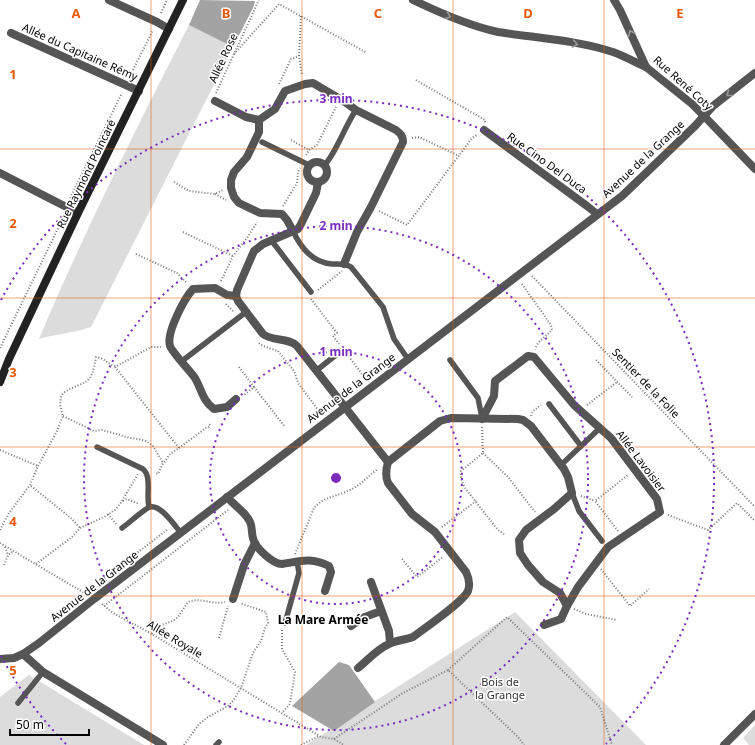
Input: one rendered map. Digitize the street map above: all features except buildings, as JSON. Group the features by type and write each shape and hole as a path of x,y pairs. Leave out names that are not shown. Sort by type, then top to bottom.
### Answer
{"main road":[{"name":"Rue Raymond Poincaré","path":"0,382 9,359 78,213 183,0"},
{"name":"Rue Raymond Poincaré","path":"0,373 9,359"}],"street":[{"path":"109,0 169,29"},
{"path":"413,0 451,18 498,32 541,37 612,52 646,67"},
{"name":"Rue René Coty","path":"614,0 646,67 692,104 755,169"},
{"name":"Allée du Capitaine Rémy","path":"11,33 139,91"},
{"name":"Avenue de la Grange","path":"0,659 14,658 23,654 38,643 332,416 622,196 713,106 755,73"},
{"path":"215,101 246,117 259,120 275,109 285,92 305,84 313,83 356,110 396,130 403,138 403,142 372,207 357,232 346,264"},
{"path":"259,120 260,132 247,157 234,172 231,180 234,197 239,202 260,213 282,214 293,231"},
{"name":"Rue Cino Del Duca","path":"484,130 597,214"},
{"path":"315,162 324,165 327,174 324,180 318,183 312,182 307,177 306,164 315,162"},
{"path":"0,173 78,213"},
{"path":"318,183 316,193 301,224 293,231 259,246 254,251 242,275 236,296 263,334 268,338 294,343 317,370 388,462"},
{"path":"236,296 227,295 215,288 193,289 176,319 171,333 170,346 193,376 207,404 214,409 227,407 236,399"},
{"path":"482,418 494,396 495,381 531,355"},
{"name":"Allée Lavoisier","path":"531,355 574,405 611,438 657,499 660,512 608,548 578,587 561,619 544,625"},
{"path":"358,668 390,643 413,637 461,599 466,594 468,589 468,577 466,572 435,532 412,514 388,483 386,478 388,462 445,419 518,419 527,422 561,465 568,477 572,492 554,509 526,530 519,540 520,553 532,570 543,582 560,593 567,606"},
{"path":"227,497 250,521 255,543 274,562 282,564 307,559 330,566 331,572 325,591"},
{"path":"231,600 244,565 255,543"},
{"path":"371,582 389,631 390,643"},
{"path":"352,626 362,618 382,611"},
{"path":"23,654 43,672 163,745"},
{"path":"724,745 755,714"}],"lane":[{"path":"324,165 327,163 350,118 356,110"},
{"path":"262,142 306,164"},
{"path":"293,231 297,240 314,258 322,262 346,264 351,267 368,286 383,307 394,339 408,359"},
{"path":"271,240 312,294"},
{"path":"182,362 246,312"},
{"path":"317,370 342,349"},
{"path":"450,360 478,398 482,418"},
{"path":"548,404 582,446"},
{"path":"561,465 600,428"},
{"path":"97,446 143,469 148,475 147,508"},
{"path":"572,492 579,511 602,541"},
{"path":"122,528 147,508 155,507 160,509 181,533"},
{"path":"284,624 299,573 295,562"},
{"path":"18,704 43,672"}],"path":[{"path":"0,348 167,0"},
{"name":"Allée Rose","path":"215,101 213,98 259,0"},
{"path":"234,54 278,4 367,53"},
{"path":"302,16 299,56 305,84"},
{"path":"282,95 278,90 278,87 291,59 299,56"},
{"path":"372,207 407,225 472,138 484,130 485,120 416,80"},
{"path":"282,208 297,183 298,172 306,164 309,150 317,145 340,100"},
{"path":"403,138 419,137 459,156"},
{"path":"291,140 309,150"},
{"path":"174,182 189,190 197,190 215,194 231,186"},
{"path":"215,288 218,286 233,256 257,222 260,213"},
{"path":"183,232 233,256"},
{"path":"136,254 178,273 193,289"},
{"path":"342,349 333,336 337,334 312,294 344,270 346,264"},
{"name":"Sentier de la Folie","path":"526,269 572,319 755,507"},
{"path":"516,277 535,301 551,325 552,330 538,343 531,355"},
{"path":"224,300 238,318"},
{"path":"256,340 263,346 278,351 294,371 298,383 320,413 326,409 332,416"},
{"path":"278,351 280,340"},
{"path":"115,367 151,347 170,346"},
{"path":"347,354 372,387"},
{"path":"0,530 9,513 30,485 38,466 56,433 63,416 60,405 63,393 89,379 94,373 96,357 105,359 115,367 179,448"},
{"path":"596,360 632,397"},
{"path":"239,367 285,427"},
{"path":"582,413 588,404 617,382"},
{"path":"236,399 236,401 254,387"},
{"path":"63,416 94,431 102,430 146,441 156,451 163,463 162,466"},
{"path":"482,418 483,453 508,477 540,520"},
{"path":"148,475 155,473 158,474 170,454 209,427 209,424"},
{"path":"0,450 38,466"},
{"path":"483,453 461,471 461,477 464,485 476,501 498,530 504,534"},
{"path":"295,562 298,545 314,508 319,502 350,490 364,482 373,472 388,462"},
{"path":"36,564 72,537 80,528 116,509 139,472 143,469"},
{"path":"595,501 635,469"},
{"path":"30,485 72,519 80,528"},
{"path":"572,492 595,501 622,537"},
{"path":"122,501 126,499 147,508"},
{"path":"435,532 476,501"},
{"path":"662,513 708,530 738,503 755,521"},
{"path":"104,606 234,505"},
{"path":"108,514 119,528 122,528"},
{"path":"96,584 174,524"},
{"name":"Allée Royale","path":"0,543 94,599 113,613 152,634 319,736 334,739 344,745"},
{"path":"4,546 8,555"},
{"path":"4,565 8,555 14,551"},
{"path":"402,559 417,578 450,552"},
{"path":"597,563 630,606 649,589"},
{"path":"85,594 90,589"},
{"path":"152,634 158,626 173,621 178,617 188,602 197,599 214,603 231,600 266,612 268,623 261,641 253,653 241,688 234,701 199,724 184,745"},
{"path":"219,638 231,600"},
{"path":"567,606 586,614 618,620"},
{"path":"334,739 403,693 448,670 507,617 600,707 612,745"},
{"path":"282,712 290,704 295,672 282,649 284,624"},
{"path":"448,670 518,737 524,745"},
{"path":"301,745 319,736"}],"green space":[{"path":"189,25 233,47 91,327 39,339 92,220"},
{"name":"Bois de la Grange","path":"515,612 646,745 306,745"},
{"path":"29,675 144,745 0,745 0,697"},
{"path":"755,725 755,745 749,745 743,738"}],"shaded area":[{"path":"200,0 255,1 253,8 233,47 189,25"},
{"path":"339,662 349,665 375,702 334,731 292,706"}],"district":[{"name":"La Mare Armée","path":"323,620"}]}
